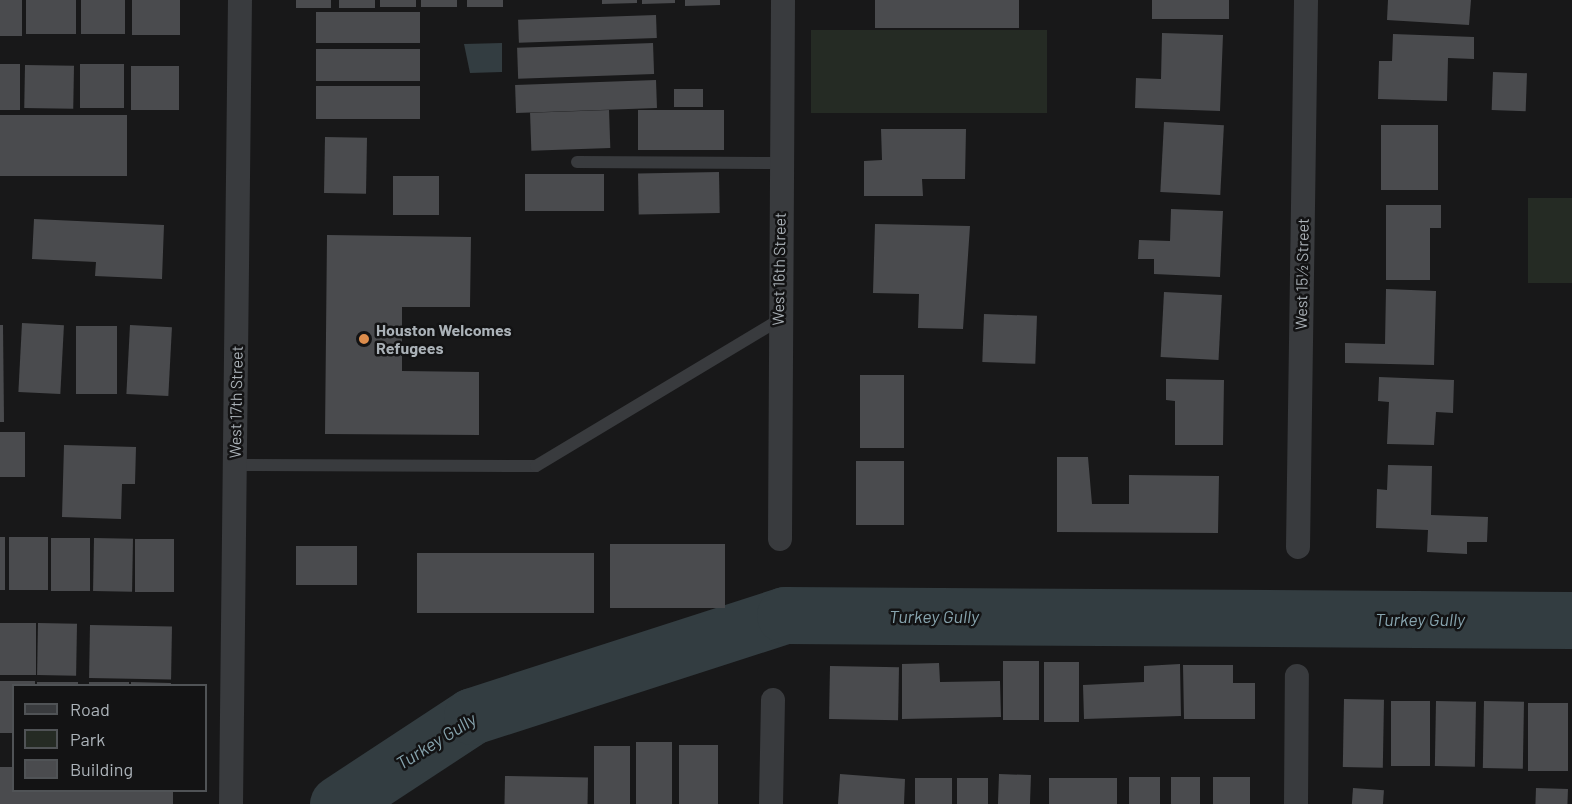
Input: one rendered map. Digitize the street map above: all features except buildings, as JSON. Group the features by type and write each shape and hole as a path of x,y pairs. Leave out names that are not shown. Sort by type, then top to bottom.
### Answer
{"street":[{"name":"West 17th Street","path":"231,804 240,0"},
{"name":"West 16th Street","path":"780,539 778,320 783,0"},
{"name":"West 15½ Street","path":"1298,547 1306,0"},
{"path":"1296,804 1297,676"},
{"path":"771,804 773,700"}],"lane":[{"path":"577,162 781,163"},
{"path":"235,465 536,466 778,320"}],"green space":[{"path":"811,30 1047,30 1047,113 811,113"},
{"path":"1528,198 1572,198 1572,283 1528,283"}],"shaded area":[{"path":"502,43 502,72 470,73 464,44"}],"waterway":[{"name":"Turkey Gully","path":"338,804 472,716 785,615 1572,620"}],"place":[{"name":"Houston Welcomes Refugees","path":"364,339"}]}
